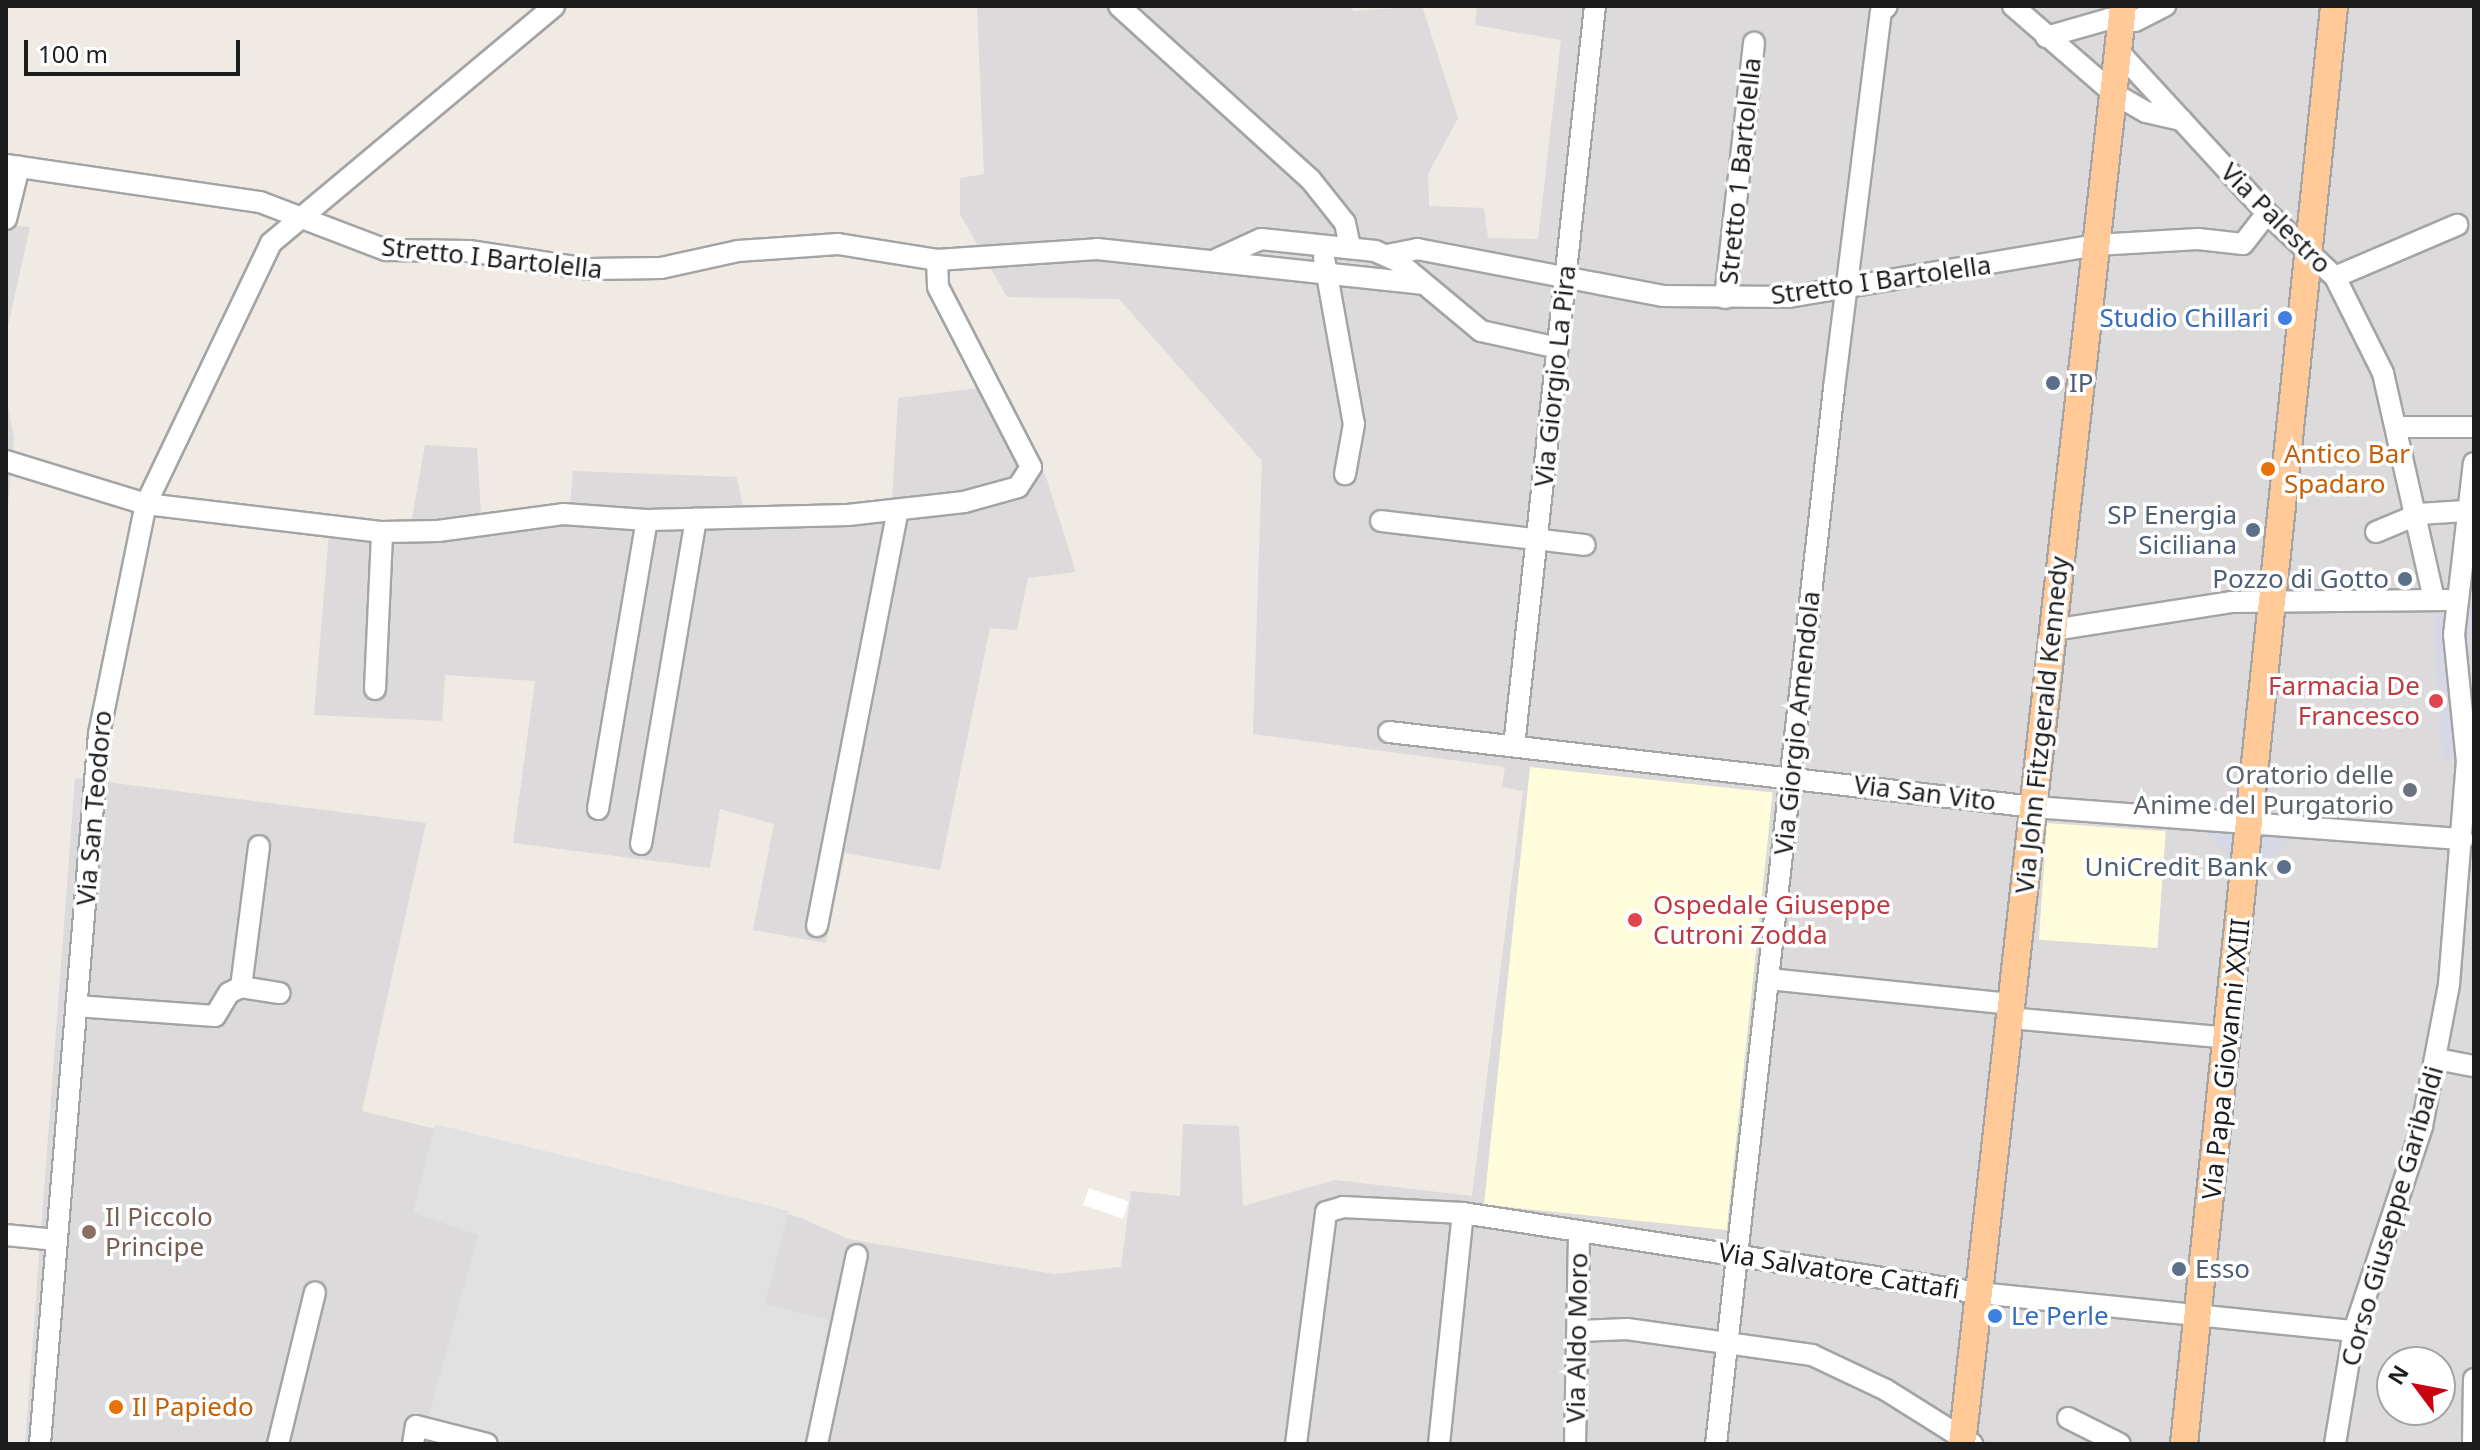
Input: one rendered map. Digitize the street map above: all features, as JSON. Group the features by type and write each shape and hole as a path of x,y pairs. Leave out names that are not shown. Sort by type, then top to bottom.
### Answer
{"main road":[{"name":"Via Papa Giovanni XXIII","path":"2184,1444 2252,825 2272,599 2334,6"},
{"name":"Via John Fitzgerald Kennedy","path":"1966,1442 1979,1293 2122,13"}],"street":[{"name":"Via San Teodoro","path":"40,1444 99,734 146,504 252,273 271,243 299,216 554,6"},
{"path":"1119,6 1319,189 1345,223 1350,247"},
{"name":"Via Giorgio La Pira","path":"1514,746 1595,6"},
{"name":"Via Giorgio Amendola","path":"1716,1444 1846,290 1881,12 1887,6"},
{"path":"2013,6 2113,93 2146,112 2182,120"},
{"path":"2046,37 2122,13 2135,21 2165,6"},
{"name":"Stretto 1 Bartolella","path":"1725,298 1754,43"},
{"name":"Via Palestro","path":"2118,51 2267,213 2335,277 2383,373 2419,514 2445,600"},
{"name":"Stretto I Bartolella","path":"12,166 239,198 299,216 386,250 469,251 590,269 661,268 738,251 838,244 937,260 1097,249 1217,259 1261,239 1381,253 1417,249 1663,296 1725,298 1846,290 2096,245 2198,239 2243,244 2267,213"},
{"path":"6,219 12,166"},
{"path":"2335,277 2457,225"},
{"path":"1325,246 1323,270 1354,424 1345,474"},
{"path":"1373,275 1381,253 1481,331 1558,348"},
{"path":"1217,259 1373,275 1422,284"},
{"path":"6,461 146,504 382,532 438,531 563,514 647,520 898,511 1018,487 1031,467 938,287 937,260"},
{"path":"2398,427 2474,427"},
{"name":"Corso Giuseppe Garibaldi","path":"2335,1444 2354,1331 2410,1169 2437,1059 2466,912 2463,839 2469,812 2466,693 2445,600 2468,550 2465,511 2474,463"},
{"path":"817,926 898,511"},
{"path":"2376,532 2419,514 2465,511"},
{"path":"641,844 696,519"},
{"path":"598,809 647,520"},
{"path":"1381,521 1585,545"},
{"path":"375,689 382,532"},
{"path":"2053,630 2272,599 2445,600"},
{"name":"Via San Vito","path":"1389,732 2034,807 2463,839"},
{"path":"241,987 259,846"},
{"path":"1769,979 2228,1038"},
{"path":"76,1006 215,1016 229,993 241,987 280,993"},
{"path":"2437,1059 2474,1066"},
{"name":"Via Salvatore Cattafi","path":"1296,1444 1326,1212 1343,1207 1463,1213 1738,1253 1979,1293 2354,1331"},
{"path":"1439,1444 1463,1213"},
{"name":"Via Aldo Moro","path":"1575,1444 1580,1331 1579,1232"},
{"path":"6,1235 57,1240"},
{"path":"817,1444 857,1255"},
{"path":"278,1444 315,1292"},
{"path":"1580,1331 1627,1329 1812,1355 1886,1390 1966,1442"},
{"path":"2473,1444 2474,1379"},
{"path":"2068,1418 2120,1444"},
{"path":"415,1435 487,1444"}],"shaded area":[{"path":"977,6 1350,6 1354,11 1422,6 1458,118 1428,174 1429,206 1484,208 1488,238 1538,239 1561,40 1475,25 1477,6 2474,6 2474,1444 25,1444 75,778 426,823 362,1111 799,1217 848,1239 1054,1274 1121,1267 1131,1191 1180,1196 1183,1124 1239,1126 1243,1206 1335,1180 1472,1196 1523,791 1502,787 1505,767 1253,734 1262,461 1119,299 1007,297 960,214 960,178 984,174"},
{"path":"6,225 30,227 6,335"},
{"path":"1002,385 1046,477 1076,572 1028,578 1017,630 990,628 940,870 845,853 826,943 753,930 774,824 720,809 710,868 513,843 535,681 445,675 442,721 314,715 330,520 411,524 425,445 477,448 481,515 570,506 573,471 737,477 743,509 892,503 898,398"},
{"path":"6,395 14,438 6,528"},
{"path":"2455,601 2473,603 2467,762 2443,758 2435,658 2434,609"},
{"name":"Ospedale Giuseppe Cutroni Zodda","path":"1530,767 1773,793 1727,1230 1484,1205"},
{"path":"2256,771 2305,829 2246,879 2197,820"},
{"path":"2047,823 2166,831 2158,948 2039,940"},
{"path":"435,1124 789,1211 765,1304 829,1320 805,1444 449,1444 423,1437 478,1235 413,1213"}],"pier":[{"path":"1089,1188 1129,1202 1123,1219 1083,1205"}],"place":[{"name":"Studio Chillari","path":"2285,318"},
{"name":"IP","path":"2053,383"},
{"name":"Antico Bar Spadaro","path":"2268,469"},
{"name":"SP Energia Siciliana","path":"2253,530"},
{"name":"Pozzo di Gotto","path":"2405,579"},
{"name":"Farmacia De Francesco","path":"2436,701"},
{"name":"Oratorio delle Anime del Purgatorio","path":"2410,790"},
{"name":"UniCredit Bank","path":"2284,867"},
{"name":"Ospedale Giuseppe Cutroni Zodda","path":"1635,920"},
{"name":"Il Piccolo Principe","path":"89,1232"},
{"name":"Esso","path":"2179,1269"},
{"name":"Le Perle","path":"1995,1316"},
{"name":"Il Papiedo","path":"116,1407"}]}
